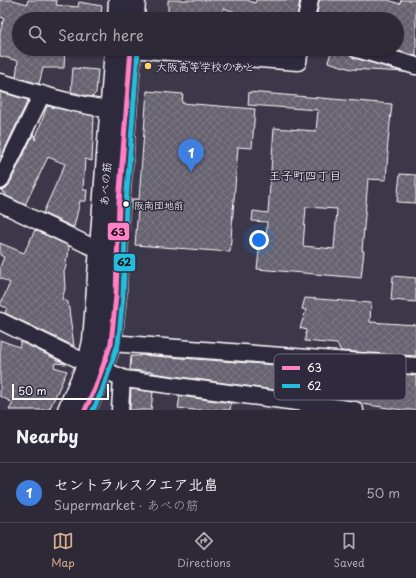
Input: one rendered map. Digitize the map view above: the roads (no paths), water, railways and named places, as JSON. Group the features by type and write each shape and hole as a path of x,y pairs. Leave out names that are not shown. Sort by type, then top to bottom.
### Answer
{"main road":[{"path":"118,12 119,0"},
{"path":"134,12 135,0"},
{"name":"あべの筋","path":"68,410 111,343 116,296 119,203 118,110 115,56"},
{"name":"あべの筋","path":"85,410 96,366 93,341 100,249 118,110 130,56"}],"street":[{"path":"307,12 310,0"},
{"path":"221,56 298,62 299,56"},
{"path":"381,56 416,66"},
{"path":"0,82 42,94 118,110"},
{"path":"0,181 42,94"},
{"path":"0,203 88,245 100,249"},
{"path":"0,321 125,379 277,405 355,410"},
{"path":"111,343 274,355"},
{"path":"406,365 416,366"},
{"path":"120,410 122,378"}],"place":[{"name":"大阪高等学校のあと","path":"148,66"},
{"name":"セントラルスクエア北畠","path":"191,172"},
{"name":"阪南団地前","path":"126,204"}],"district":[{"name":"王子町四丁目","path":"305,175"}]}
